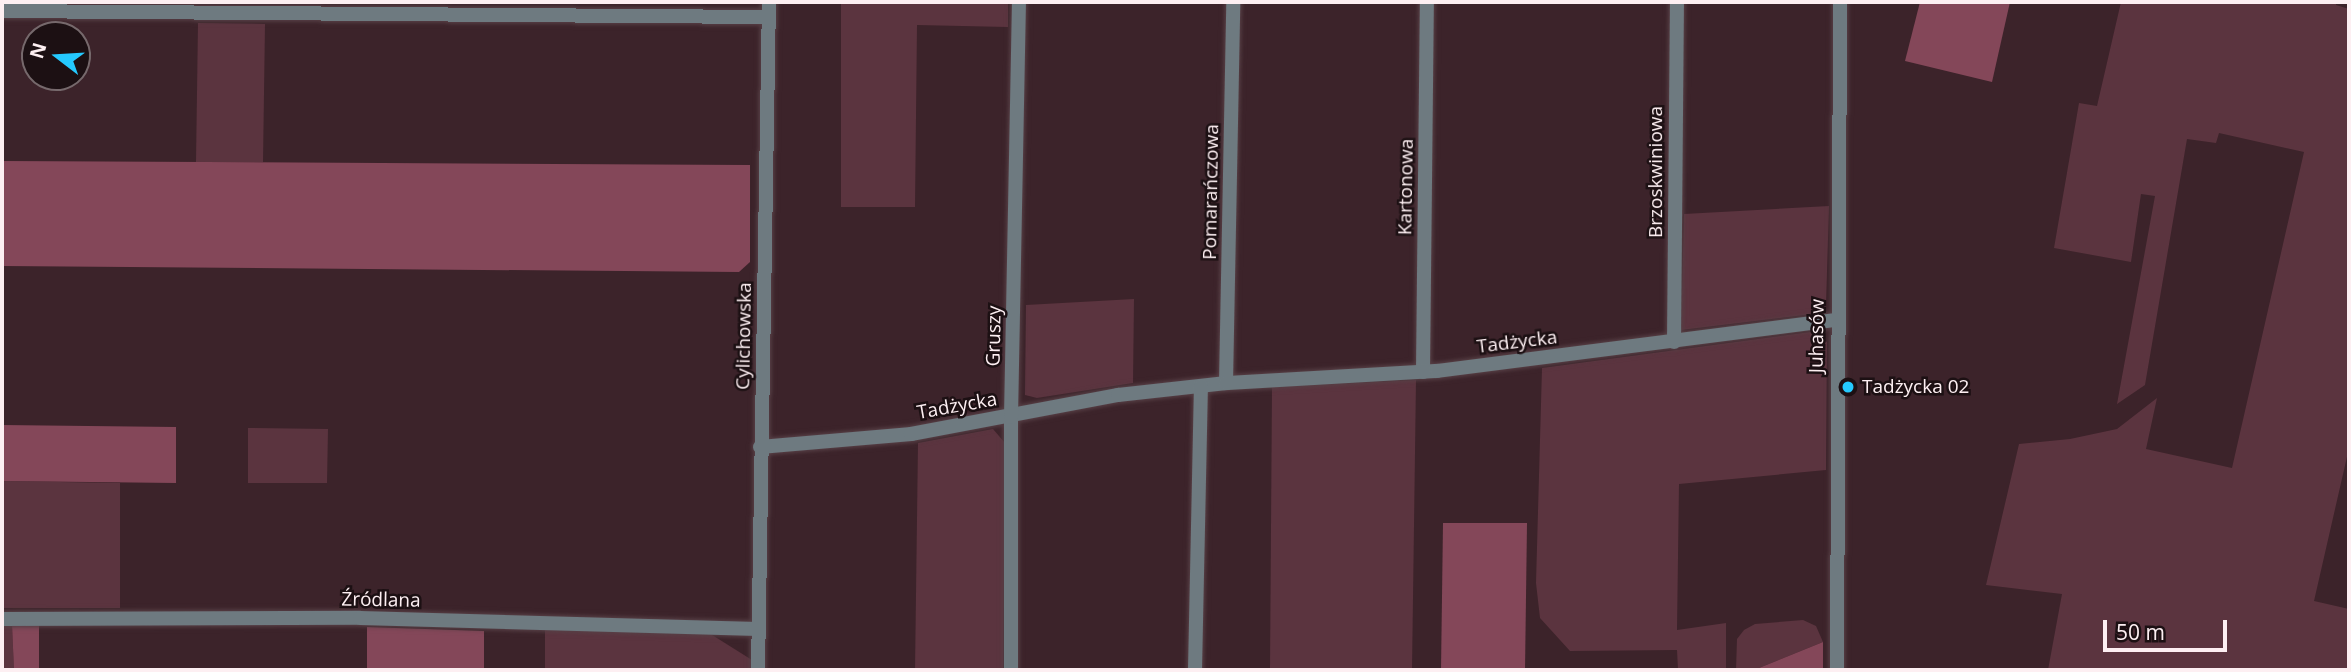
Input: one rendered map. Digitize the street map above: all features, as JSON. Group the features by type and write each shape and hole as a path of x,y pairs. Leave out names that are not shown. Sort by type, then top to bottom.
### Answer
{"street":[{"name":"Cylichowska","path":"758,670 769,2"},
{"name":"Gruszy","path":"1011,670 1011,417 1019,2"},
{"name":"Pomarańczowa","path":"1226,383 1233,2"},
{"name":"Kartonowa","path":"1423,372 1427,2"},
{"name":"Brzoskwiniowa","path":"1674,342 1677,2"},
{"name":"Juhasów","path":"1837,670 1840,2"},
{"path":"2,10 769,17"},
{"name":"Tadżycka","path":"760,447 886,437 1011,417 1118,395 1226,383 1423,372 1837,320"},
{"path":"1195,670 1201,386"},
{"name":"Źródlana","path":"2,619 360,618 758,629"}],"shaded area":[{"path":"841,2 1008,2 1008,27 917,25 915,207 841,207"},
{"path":"1920,2 2010,2 1992,82 1905,61"},
{"path":"2121,2 2336,2 2336,5 2349,9 2349,448 2314,601 2349,609 2349,670 2048,670 2062,594 1986,585 2019,444 2070,439 2117,429 2157,398 2146,449 2232,468 2304,152 2219,133 2216,143 2187,139 2145,385 2117,404 2155,196 2141,194 2131,262 2054,248 2079,103 2097,106"},
{"path":"198,23 265,24 263,162 196,162"},
{"path":"2,161 750,165 750,262 739,272 2,266"},
{"path":"1829,206 1826,305 1821,313 1681,330 1684,214"},
{"path":"1134,299 1133,383 1037,398 1025,395 1026,305"},
{"path":"1810,332 1827,342 1826,470 1679,484 1677,630 1726,623 1726,670 1678,670 1677,650 1570,651 1540,618 1536,583 1542,368"},
{"path":"1416,380 1412,670 1270,670 1272,387"},
{"path":"2,425 176,427 176,483 2,481"},
{"path":"248,428 328,429 327,483 248,483"},
{"path":"993,429 1005,443 1003,670 915,670 918,443"},
{"path":"2,481 120,483 120,608 2,608"},
{"path":"1443,523 1527,523 1525,670 1441,670"},
{"path":"1803,620 1816,626 1823,642 1754,670 1736,670 1737,639 1744,630 1755,624"},
{"path":"39,624 39,670 14,670 12,625"},
{"path":"12,625 14,670 2,670 2,626"},
{"path":"367,627 484,631 484,670 367,670"},
{"path":"545,628 709,633 752,660 753,670 545,670"},
{"path":"1823,642 1823,670 1754,670"}],"place":[{"name":"Tadżycka 02","path":"1848,387"}]}
